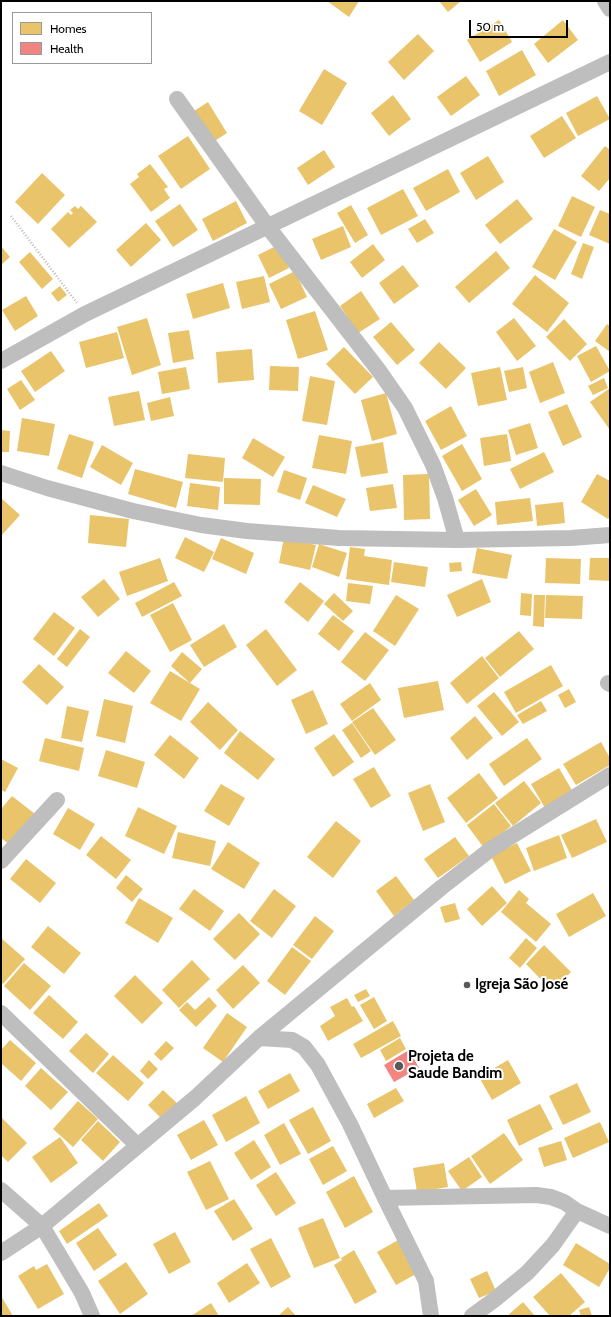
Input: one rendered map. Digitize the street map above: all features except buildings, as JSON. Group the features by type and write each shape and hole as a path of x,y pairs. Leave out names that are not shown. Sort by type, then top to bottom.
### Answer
{"street":[{"path":"605,1 610,9"},
{"path":"1,361 85,314 610,62"},
{"path":"177,99 268,227 380,372 405,408 433,465 445,498 457,540"},
{"path":"1,473 47,488 133,511 201,525 247,531 339,538 457,540 571,538 610,535"},
{"path":"1,1253 42,1226 195,1098 259,1038 442,887 491,849 610,775"},
{"path":"1,860 57,800"},
{"path":"1,1013 137,1145"},
{"path":"259,1038 292,1040 304,1047 318,1065 350,1124 426,1281 431,1316"},
{"path":"1,1190 42,1226 82,1293 92,1316"},
{"path":"385,1198 536,1195 551,1197 610,1226"},
{"path":"472,1316 527,1273 553,1245 577,1211"}],"path":[{"path":"11,216 85,314"}],"place":[{"name":"Igreja São José","path":"467,985"},
{"name":"Projeta de Saude Bandim","path":"399,1066"}]}
